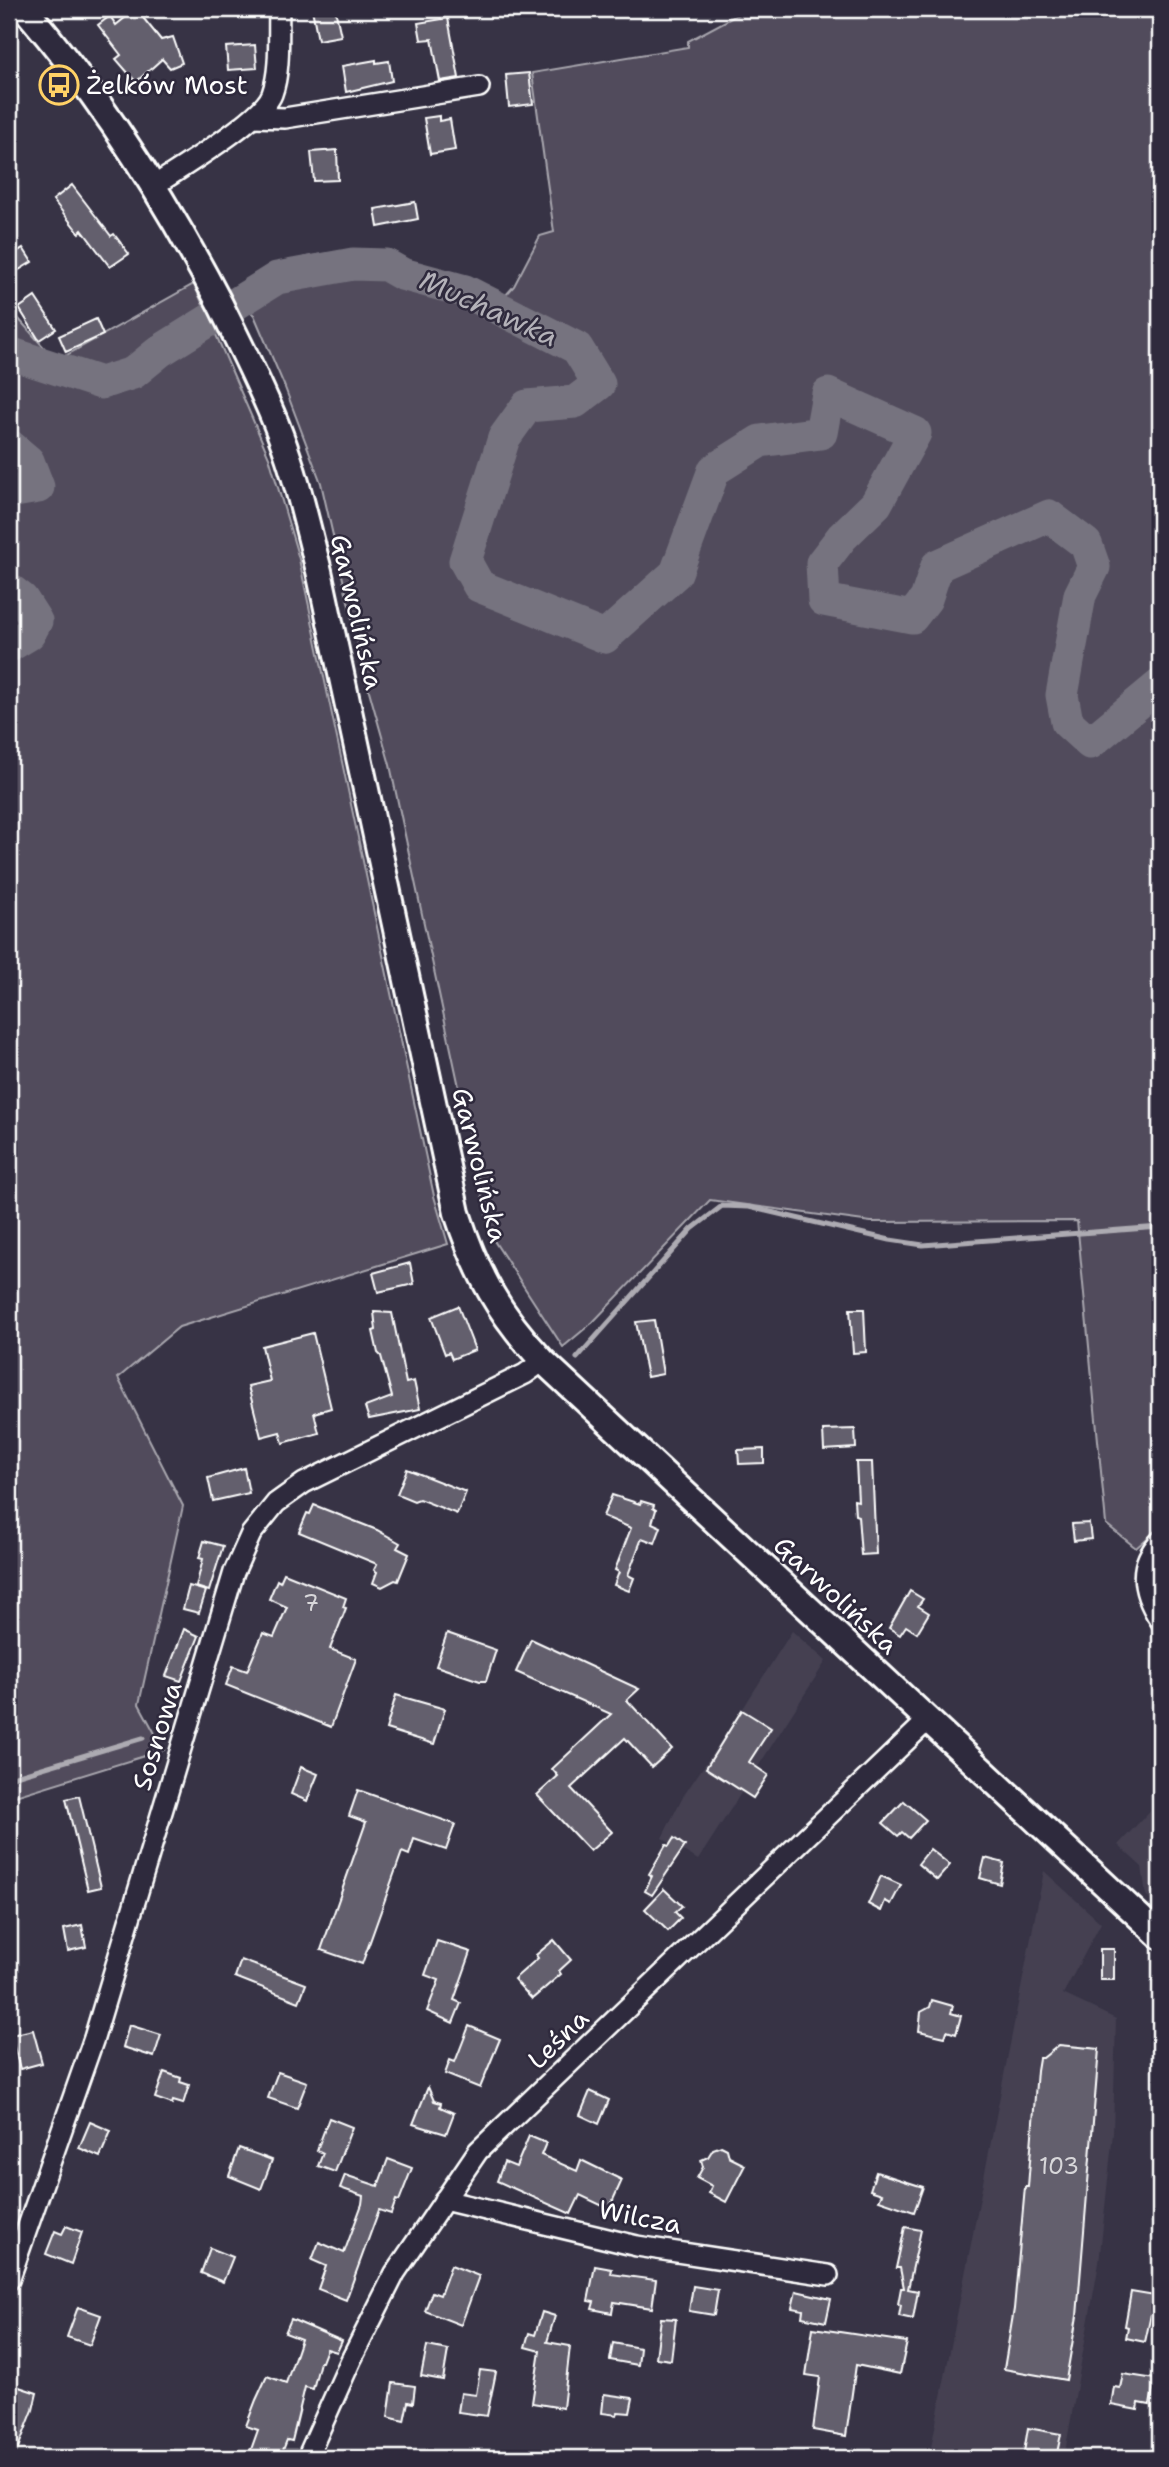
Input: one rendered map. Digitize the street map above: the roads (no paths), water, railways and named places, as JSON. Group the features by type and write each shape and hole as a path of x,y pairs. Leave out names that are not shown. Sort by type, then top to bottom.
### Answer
{"main road":[{"name":"Garwolińska","path":"25,9 97,97 154,186 198,262 244,352 280,435 301,497 319,571 457,1213 475,1264 487,1288 512,1327 543,1361 1160,1936"}],"street":[{"path":"154,186 254,117 268,102 275,84 279,9"},
{"path":"254,117 285,118 479,87"},
{"name":"Sosnowa","path":"9,2280 94,2038 234,1572 251,1534 276,1503 304,1483 525,1374 543,1361"},
{"path":"1160,1541 1151,1550 1143,1580 1149,1603 1160,1620"},
{"name":"Leśna","path":"307,2458 351,2360 395,2273 478,2151 928,1720"},
{"name":"Wilcza","path":"444,2200 637,2246 828,2275"}],"waterway":[{"name":"Muchawka","path":"9,353 101,383 133,373 160,351 277,278 353,264 386,265 402,274 465,291 577,348 599,384 575,402 527,406 504,438 465,561 479,586 605,637 676,573 714,470 760,441 821,433 828,394 915,433 876,504 842,537 822,563 824,600 912,617 926,599 937,566 1049,516 1086,544 1094,567 1080,595 1062,695 1067,722 1090,743 1160,685"},
{"name":"Muchawka","path":"9,445 28,461 38,487 9,492"},
{"name":"Muchawka","path":"9,589 22,599 36,621 29,634 9,646"},
{"path":"577,1358 692,1229 722,1206 749,1207 890,1240 923,1245 1160,1227"},
{"path":"9,1778 143,1738"}],"place":[{"name":"Żelków Most","path":"59,85"}]}
